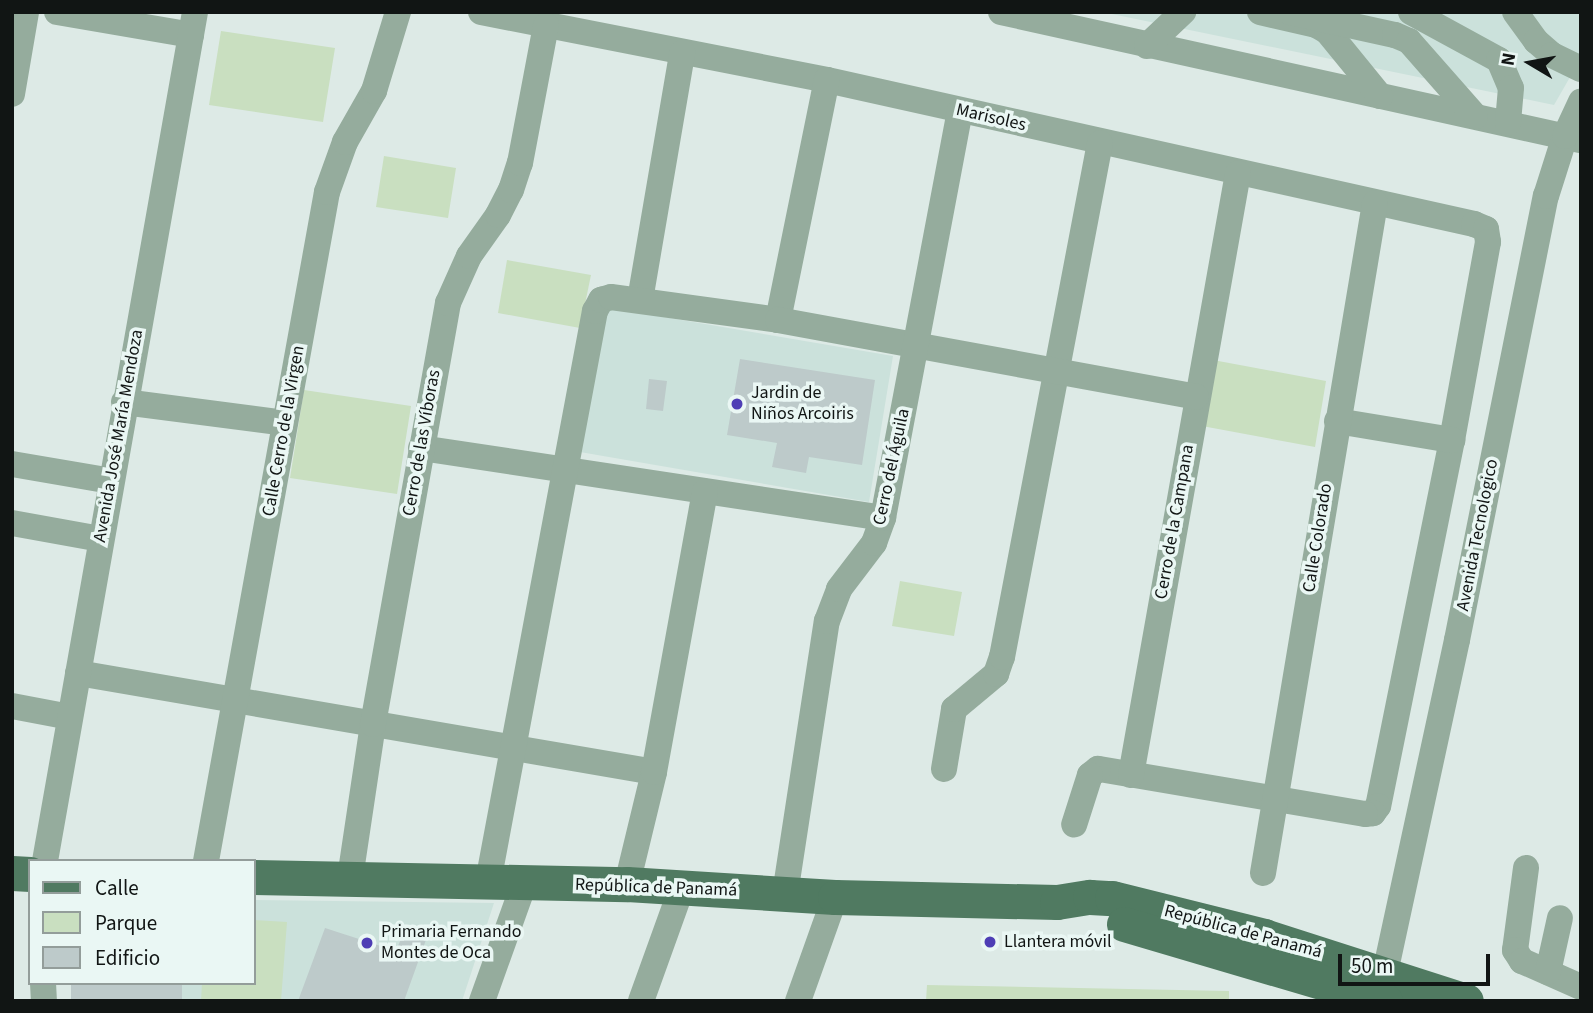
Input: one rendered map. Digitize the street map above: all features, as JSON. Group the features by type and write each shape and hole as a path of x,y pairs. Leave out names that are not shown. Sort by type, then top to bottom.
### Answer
{"main road":[{"name":"República de Panamá","path":"256,877 626,884 835,897 1057,902 1090,897 1112,898 1264,936 1385,987 1466,1001"},
{"name":"República de Panamá","path":"1057,902 1101,918 1158,919 1365,980 1376,980 1385,987"},
{"path":"1385,987 1423,1001"}],"street":[{"path":"12,94 26,12"},
{"path":"57,12 193,24"},
{"name":"Calle Cerro de la Virgen","path":"206,859 237,702 327,192 345,142 374,91 398,12"},
{"name":"Marisoles","path":"481,12 682,54 827,80 1100,143 1474,224 1486,229 1488,242 1452,440"},
{"path":"1001,12 1573,138"},
{"path":"1147,46 1183,12"},
{"path":"1260,12 1316,24 1327,31 1380,96"},
{"path":"1290,12 1395,35 1409,41 1475,116"},
{"path":"1410,12 1499,60 1511,88 1508,123"},
{"path":"1499,60 1519,15 1552,55 1581,69"},
{"name":"Avenida José María Mendoza","path":"45,859 124,402 193,24"},
{"name":"Cerro de las Víboras","path":"350,878 373,724 448,303 469,256 498,215 511,190 520,163 546,25"},
{"path":"640,300 682,54"},
{"path":"778,320 827,80"},
{"name":"Avenida Tecnologico","path":"1385,987 1546,196 1573,138 1581,101"},
{"name":"Cerro del Águila","path":"785,894 829,612 839,589 874,543 883,518 960,111"},
{"path":"944,769 954,709 996,674 1002,657 1100,143"},
{"name":"Cerro de la Campana","path":"1131,775 1196,397 1238,173"},
{"name":"Calle Colorado","path":"1263,873 1375,203"},
{"path":"488,882 594,311 601,300 611,297 640,300 778,320 1196,397"},
{"path":"124,402 285,423"},
{"path":"1074,825 1093,771 1098,769 1365,814 1373,813 1378,806 1452,440 1338,421"},
{"path":"421,448 565,472 883,518"},
{"path":"12,464 111,481"},
{"path":"626,884 654,772 705,492"},
{"path":"12,523 101,540"},
{"path":"78,673 654,772"},
{"path":"12,706 70,718"},
{"path":"1526,868 1515,950 1522,961 1581,987"},
{"path":"482,1001 524,884"},
{"path":"641,1001 682,887"},
{"path":"798,1001 835,897"},
{"path":"1548,972 1560,918"}],"shaded area":[{"path":"1102,12 1581,12 1581,58 1554,105"},
{"name":"Jardin de Niños Arcoiris","path":"605,307 893,356 869,502 580,452"},
{"name":"Primaria Fernando Montes de Oca","path":"256,900 494,903 462,1001 182,1001 182,985 256,985"}],"green space":[{"path":"221,31 335,48 323,122 209,105"},
{"path":"384,156 456,168 448,218 376,207"},
{"path":"507,260 591,275 580,328 498,313"},
{"path":"1213,360 1326,381 1315,447 1202,426"},
{"path":"304,390 411,406 397,494 290,478"},
{"path":"900,581 962,592 954,636 892,626"},
{"path":"256,920 287,922 281,1001 201,1001 202,985 256,985"},
{"path":"927,985 1229,991 1229,1001 926,1001"}],"building":[{"path":"740,359 875,380 862,465 809,457 806,473 772,467 777,443 727,435"},
{"path":"649,379 667,381 663,411 646,409"},
{"path":"325,928 396,951 405,929 427,937 404,1001 298,1001"},
{"path":"71,985 182,985 182,1001 71,1001"}],"place":[{"name":"Jardin de Niños Arcoiris","path":"737,404"},
{"name":"Llantera móvil","path":"990,942"},
{"name":"Primaria Fernando Montes de Oca","path":"367,943"}]}
